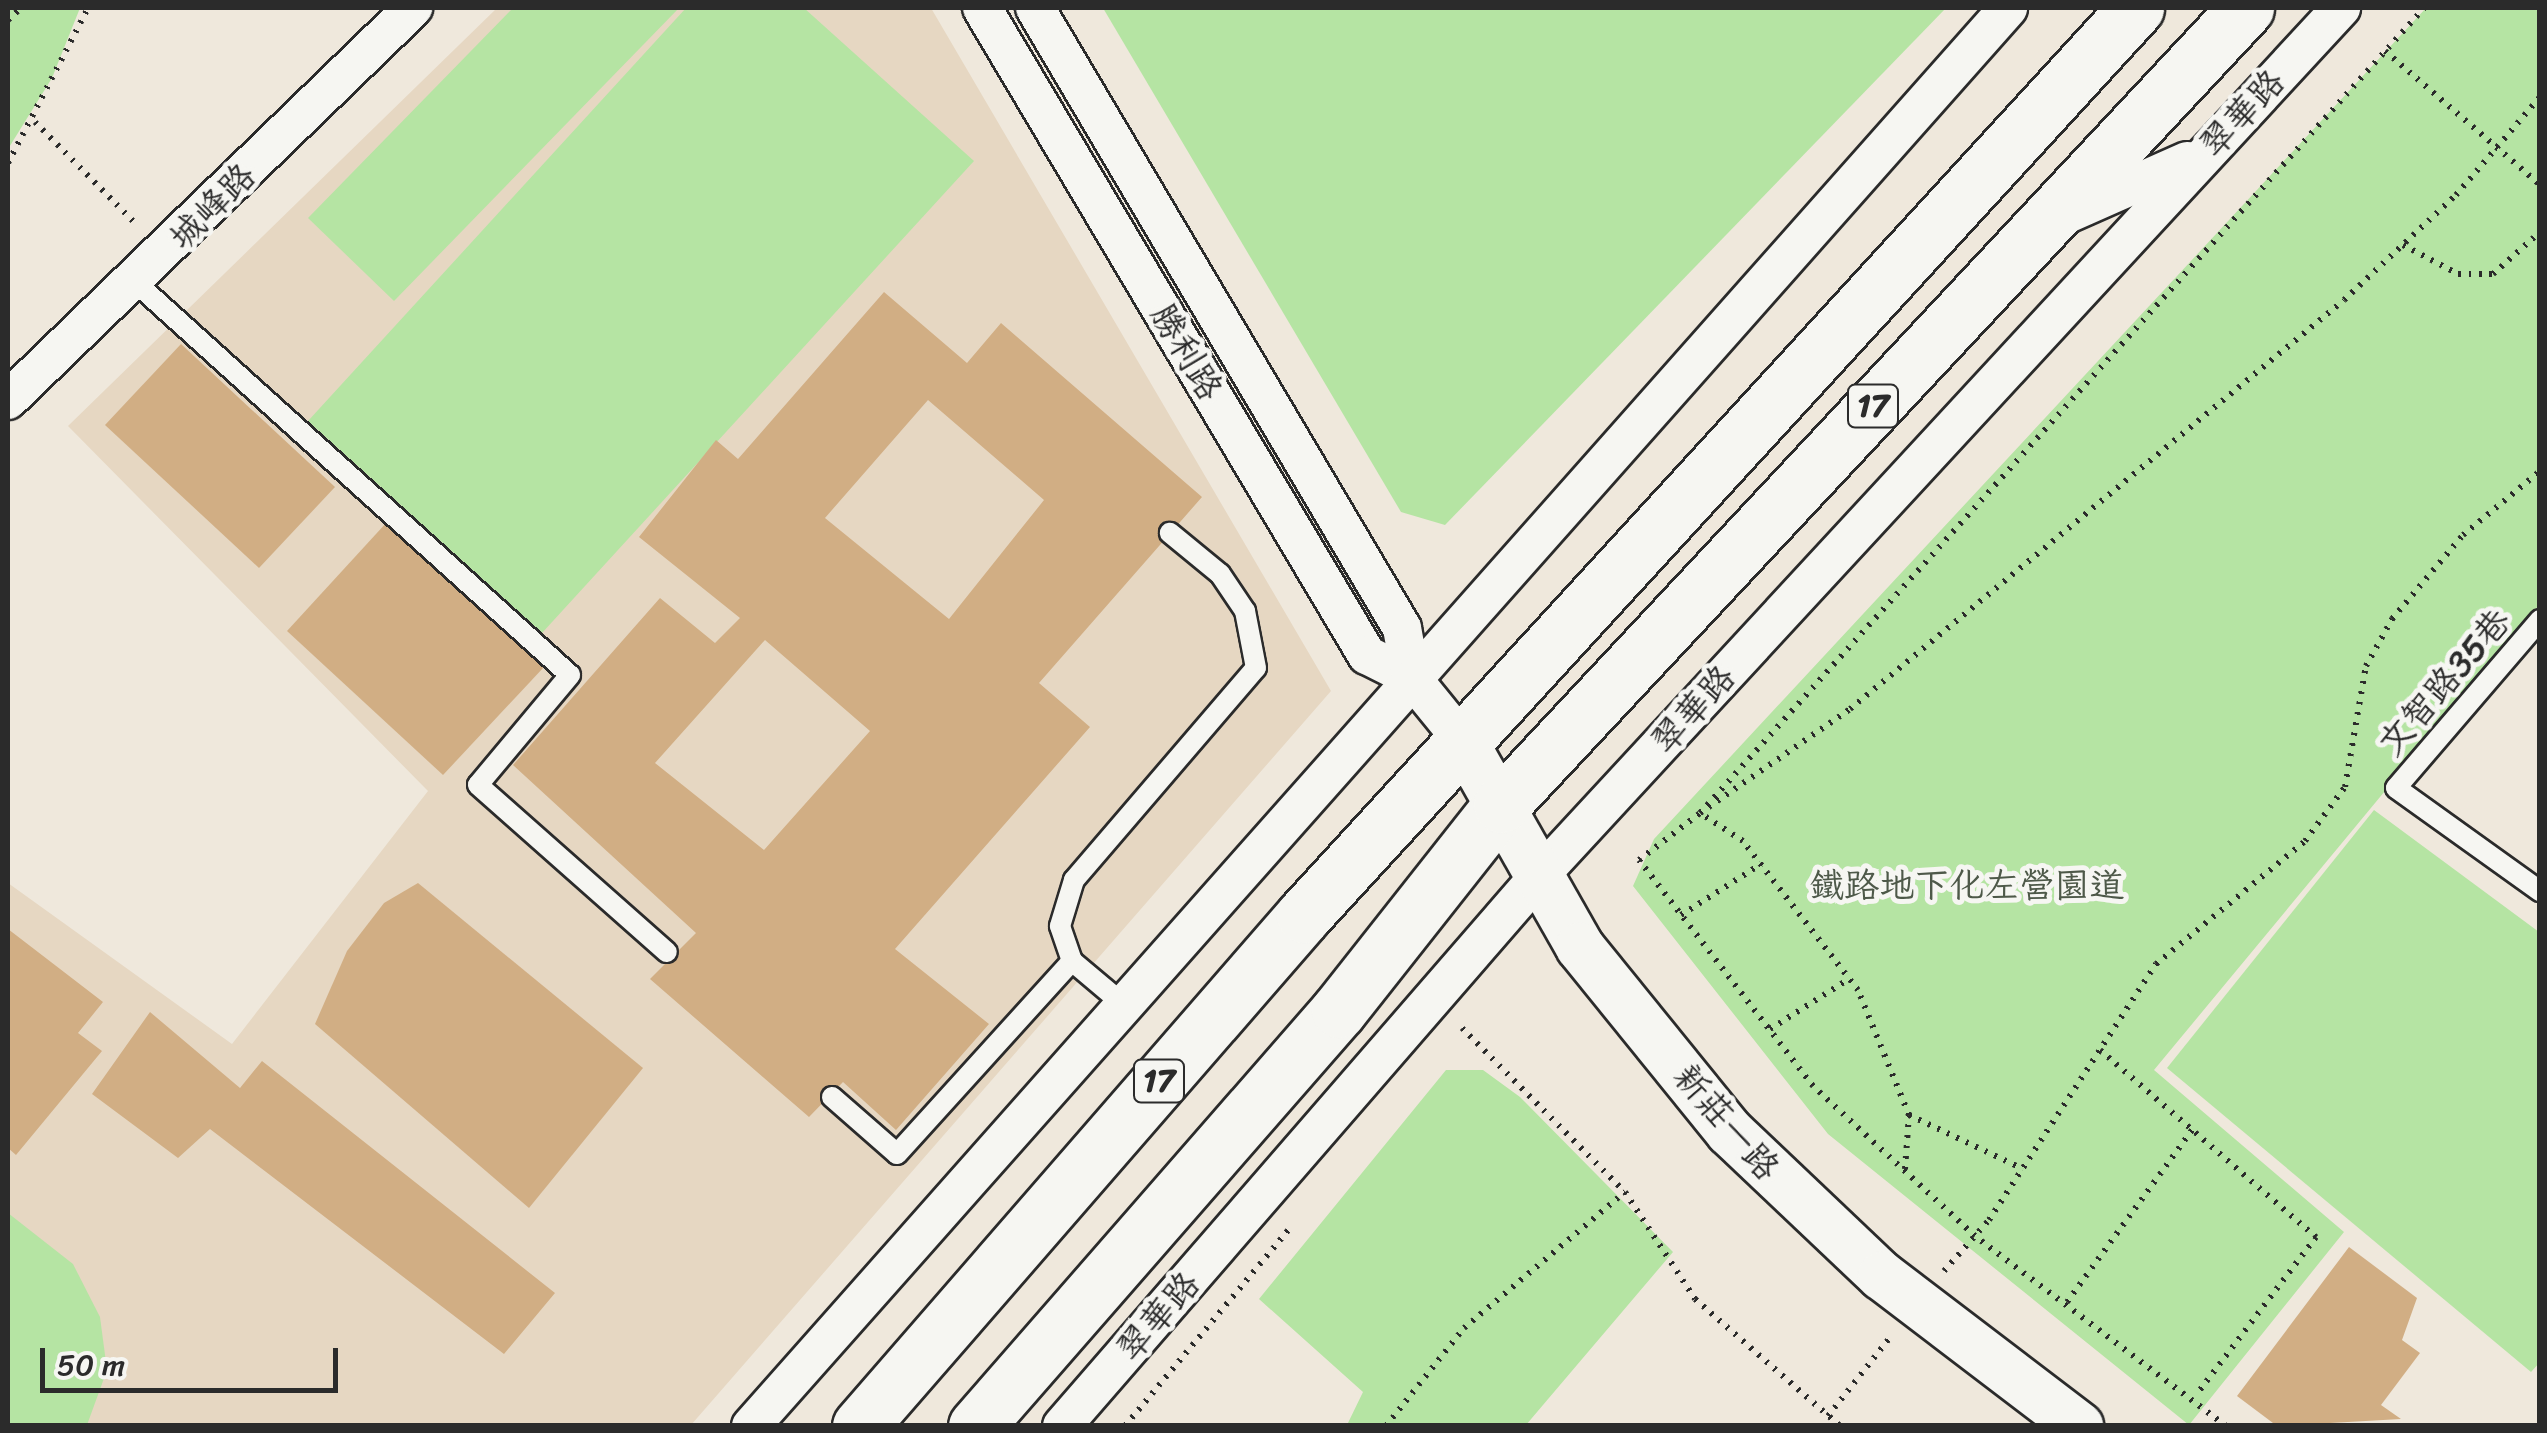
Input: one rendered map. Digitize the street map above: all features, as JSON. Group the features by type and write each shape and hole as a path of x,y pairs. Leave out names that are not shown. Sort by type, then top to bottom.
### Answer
{"main road":[{"name":"17","path":"860,1426 1463,742 2136,8"},
{"name":"翠華路","path":"976,1426 1362,982 1501,805 2246,8"}],"street":[{"name":"城峰路","path":"8,400 165,254 412,8"},
{"name":"勝利路","path":"982,8 1367,655 1411,677 1463,742"},
{"name":"勝利路","path":"1035,8 1402,628 1411,677"},
{"path":"751,1426 2008,8"},
{"name":"翠華路","path":"1062,1426 1539,876 2101,261 2341,8"},
{"path":"2101,261 2145,115"},
{"path":"2043,225 2203,154"},
{"name":"新莊一路","path":"1463,742 1580,947 1801,1204 2079,1426"}],"lane":[{"path":"136,282 570,676 478,785 667,952"},
{"path":"1123,1004 1072,962 1060,926 1074,880 1256,668 1245,611 1220,574 1170,534"},
{"name":"文智路35巷","path":"2540,620 2396,788 2540,890"},
{"path":"832,1097 897,1154 1072,962"}],"path":[{"path":"8,20 22,8"},
{"path":"8,163 36,122 88,8"},
{"path":"1700,813 2424,8"},
{"path":"2386,51 2540,184"},
{"path":"2226,1426 2196,1395 1975,1236 1813,1086 1640,860 1700,813 1850,709 2402,245 2540,97"},
{"path":"36,122 165,254"},
{"path":"2402,245 2458,274 2493,274 2540,232"},
{"path":"1975,1236 2023,1170 2156,964 2305,841 2345,787 2366,666 2392,619 2462,535 2540,471"},
{"path":"1700,813 1761,864 1849,979 1909,1115 1905,1170"},
{"path":"1680,914 1761,864"},
{"path":"1770,1030 1849,979"},
{"path":"1467,1023 1626,1192 1695,1299 1840,1426"},
{"path":"2100,1050 2316,1237 2196,1395"},
{"path":"1909,1115 2023,1170"},
{"path":"2067,1302 2192,1130"},
{"path":"1386,1426 1464,1328 1626,1192"}],"shaded area":[{"path":"497,8 931,8 1331,691 691,1425 8,1425 8,883 232,1044 428,791 68,426"}],"green space":[{"path":"8,8 80,8 52,78 8,149"},
{"path":"513,8 679,8 394,301 308,218"},
{"path":"686,8 804,8 974,161 542,633 308,421"},
{"path":"1103,8 1946,8 1445,525 1401,512"},
{"name":"鐵路地下化左營園道","path":"2426,8 2539,8 2539,605 2154,1070 2344,1232 2189,1425 1828,1134 1633,886 1654,839"},
{"path":"2374,810 2539,932 2540,1362 2531,1372 2167,1068"},
{"path":"1446,1070 1483,1070 1520,1097 1673,1252 1526,1425 1347,1425 1363,1392 1259,1299"},
{"path":"8,1213 73,1264 100,1317 107,1370 87,1425 8,1425"}],"building":[{"path":"884,292 967,363 1001,323 1202,497 1039,683 1090,727 895,949 989,1024 896,1130 843,1082 809,1117 650,979 696,933 513,765 660,598 715,643 740,618 639,537 716,440 738,459","holes":["928,400 1044,500 949,619 825,518","765,640 870,731 764,850 655,763"]},
{"path":"181,344 335,487 259,568 105,425"},
{"path":"387,522 544,667 443,775 287,631"},
{"path":"418,883 643,1068 529,1208 315,1024 347,951 384,903"},
{"path":"8,929 103,1002 78,1033 102,1051 16,1155 8,1148"},
{"path":"150,1012 240,1088 262,1061 555,1293 504,1354 210,1129 178,1158 92,1094"},
{"path":"2349,1247 2417,1298 2402,1340 2420,1353 2381,1405 2401,1419 2277,1426 2237,1396"}]}
